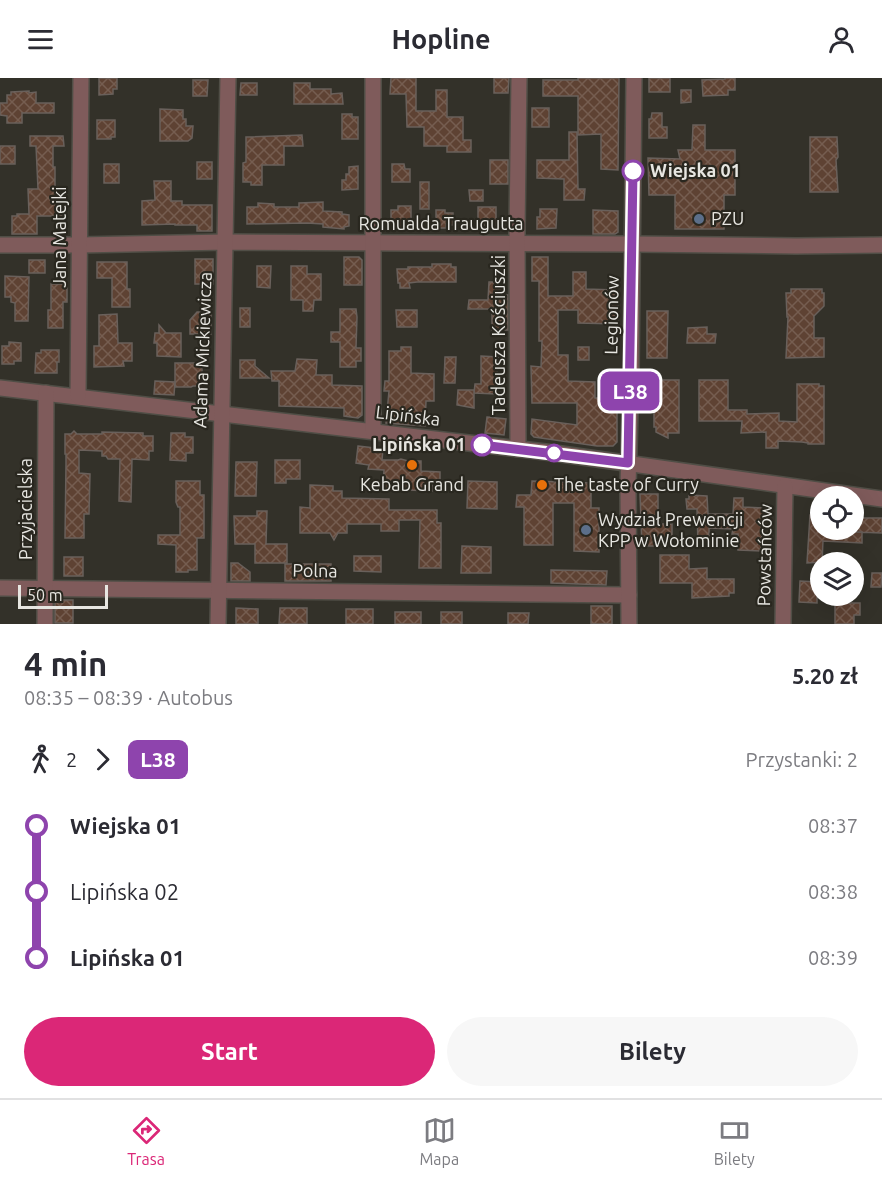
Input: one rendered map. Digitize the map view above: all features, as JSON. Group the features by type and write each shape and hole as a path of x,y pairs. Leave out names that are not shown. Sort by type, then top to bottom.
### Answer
{"street":[{"name":"Jana Matejki","path":"78,396 81,78"},
{"name":"Adama Mickiewicza","path":"218,624 228,78"},
{"path":"373,431 374,78"},
{"name":"Tadeusza Kościuszki","path":"518,449 519,78"},
{"name":"Legionów","path":"629,624 628,463 634,78"},
{"name":"Romualda Traugutta","path":"0,245 226,243 882,245"},
{"name":"Lipińska","path":"0,388 518,449 882,499"},
{"name":"Przyjacielska","path":"45,624 46,393"},
{"name":"Powstańców","path":"783,624 785,486"},
{"name":"Polna","path":"0,588 629,595"}],"building":[{"path":"99,78 117,78 117,89 113,89 113,94 99,95"},
{"path":"391,78 416,78 416,111 436,111 436,90 447,90 447,117 463,117 463,140 471,140 471,152 447,152 447,146 424,146 424,127 407,127 406,94 390,94"},
{"path":"494,78 509,78 508,93 494,93"},
{"path":"578,78 619,78 618,170 601,169 601,134 578,135 578,96 543,96 543,80 578,80"},
{"path":"649,78 670,78 670,92 649,92"},
{"path":"735,78 735,90 728,90 728,95 703,96 702,80"},
{"path":"193,80 208,80 207,96 193,96"},
{"path":"241,83 257,83 257,95 240,95"},
{"path":"294,83 310,83 310,89 331,89 331,94 342,93 343,104 294,104"},
{"path":"681,90 691,90 691,102 681,103"},
{"path":"29,91 29,93 36,92 36,103 54,103 54,113 22,113 22,123 7,123 7,116 0,115 0,103 7,103 7,95 11,95 11,92"},
{"path":"532,108 549,108 549,127 532,127"},
{"path":"160,109 183,110 186,126 193,126 192,138 188,141 160,141"},
{"path":"652,113 662,113 662,127 667,127 667,138 649,138 649,119"},
{"path":"342,114 352,114 352,117 358,117 358,139 342,139"},
{"path":"97,120 115,120 115,137 97,139"},
{"path":"693,125 705,125 705,150 735,150 735,195 724,195 724,229 675,229 675,195 649,195 648,158 680,159 678,150 692,150"},
{"path":"569,132 577,132 578,189 585,189 584,200 564,200 564,179 537,178 537,160 569,160"},
{"path":"302,135 303,146 284,146 284,165 262,165 262,185 243,182 246,137"},
{"path":"30,136 63,136 64,146 53,146 53,167 55,167 55,195 63,195 63,216 37,216 37,234 12,234 12,216 29,214 28,189 38,189 36,146 30,146"},
{"path":"810,137 837,137 838,192 810,192"},
{"path":"0,146 15,146 15,164 0,164"},
{"path":"490,160 508,160 508,184 490,184"},
{"path":"197,162 212,162 212,179 197,179"},
{"path":"104,164 119,164 119,183 104,183"},
{"path":"392,164 404,164 405,169 410,169 410,182 392,182"},
{"path":"358,166 358,189 342,190 342,180 346,180 349,167"},
{"path":"154,181 171,181 171,201 182,201 182,205 212,205 212,231 197,231 197,225 142,225 142,201 155,200"},
{"path":"420,182 429,182 429,209 420,209"},
{"path":"469,190 483,190 483,201 470,201"},
{"path":"323,202 323,211 342,212 342,214 349,215 349,226 344,229 307,223 247,224 247,207 258,207 258,203 274,204 274,207 299,207 299,203"},
{"path":"398,206 411,206 411,229 394,229 391,226 391,210 398,210"},
{"path":"478,207 496,207 496,225 482,225 482,221 478,221"},
{"path":"540,209 557,209 556,228 537,229"},
{"path":"436,210 453,213 453,225 436,228"},
{"path":"593,210 618,211 618,232 593,234"},
{"path":"344,257 359,257 362,260 362,285 344,285"},
{"path":"532,257 548,257 548,296 573,296 573,272 586,272 586,289 615,290 615,303 618,303 618,324 578,323 578,310 558,310 558,355 568,355 568,381 595,382 595,398 617,398 617,442 613,446 597,446 534,437 531,434 532,419 577,425 577,403 532,403 531,366 541,367 542,341 539,341 539,281 532,281"},
{"path":"195,259 213,259 213,284 195,284"},
{"path":"29,260 45,260 45,273 29,273"},
{"path":"97,262 127,262 130,307 112,307 112,278 97,278"},
{"path":"432,264 451,264 451,267 456,267 456,282 417,282 409,283 410,288 400,288 397,269 432,267"},
{"path":"257,266 271,266 270,288 257,287"},
{"path":"291,266 307,266 307,274 321,274 321,300 314,300 313,311 303,311 303,300 291,300"},
{"path":"5,276 29,277 28,321 15,321 15,303 11,302 11,297 5,297"},
{"path":"489,282 503,282 503,295 508,295 508,330 492,330 492,309 468,309 469,300 488,300"},
{"path":"51,284 67,284 67,302 63,302 63,328 48,328"},
{"path":"791,289 822,289 824,293 824,306 814,316 814,338 824,338 824,357 786,358 788,317 786,293 791,293"},
{"path":"240,308 250,308 250,327 240,327"},
{"path":"340,309 356,309 356,348 361,348 361,361 356,361 356,367 340,367 340,342 331,342 331,332 340,332"},
{"path":"396,310 417,310 417,327 397,327"},
{"path":"647,311 668,311 667,358 647,358"},
{"path":"197,312 211,312 211,334 190,334 190,320"},
{"path":"117,314 118,343 132,343 132,361 123,361 124,366 94,367 94,346 99,346 99,315"},
{"path":"159,325 166,333 181,333 181,357 157,356 157,343 154,343 155,333 159,333"},
{"path":"707,327 707,334 716,334 715,343 687,343 688,328"},
{"path":"9,342 21,343 21,361 14,361 14,364 2,364 2,346 9,346"},
{"path":"401,347 411,347 411,373 434,374 434,401 426,401 425,426 386,423 389,391 384,391 385,381 389,381 389,351 401,351"},
{"path":"578,347 589,347 589,360 578,360"},
{"path":"41,350 59,350 57,373 35,373 36,353 41,353"},
{"path":"481,356 498,357 496,394 474,393 475,384 481,384"},
{"path":"445,357 456,357 455,383 444,383"},
{"path":"297,359 317,360 316,375 332,375 332,385 362,386 362,415 358,418 344,416 344,408 279,406 279,381 272,381 271,371 295,371"},
{"path":"240,360 255,360 255,366 269,378 240,378"},
{"path":"175,363 202,363 202,383 199,386 175,387"},
{"path":"656,380 679,380 679,433 668,433 668,438 656,432 656,427 654,427"},
{"path":"699,380 728,380 728,410 747,410 747,414 779,413 779,421 797,422 797,384 824,386 824,444 778,441 778,448 766,448 766,432 741,433 742,421 699,421"},
{"path":"155,381 175,382 174,395 154,394"},
{"path":"458,390 474,390 474,408 457,405"},
{"path":"487,417 506,419 504,435 485,433"},
{"path":"74,431 77,434 143,433 143,436 153,436 153,451 149,451 149,460 132,459 131,502 119,501 120,459 108,459 102,456 102,451 79,450 79,473 90,474 89,514 84,514 84,538 65,538 65,434 71,434"},
{"path":"171,433 185,433 185,437 193,437 193,453 186,453 186,461 170,460"},
{"path":"358,446 383,449 382,460 421,461 421,471 440,472 440,482 432,482 432,491 383,489 384,470 368,469 369,465 356,463"},
{"path":"275,460 300,460 300,479 286,479 286,483 275,483"},
{"path":"236,462 257,462 256,496 235,496"},
{"path":"176,481 200,481 200,495 204,495 204,538 197,538 197,570 188,570 188,572 176,572 176,545 158,544 158,535 180,535 180,507 176,502"},
{"path":"468,481 497,482 497,509 467,508"},
{"path":"532,481 591,483 591,508 599,508 599,552 574,551 574,503 553,503 553,545 524,545 524,507 516,507 517,495 531,495"},
{"path":"310,485 333,486 333,491 342,491 342,498 389,499 389,510 437,510 437,523 441,523 441,568 419,568 420,520 399,520 399,531 381,531 381,524 347,524 347,533 338,533 334,540 330,533 300,533 300,507 310,508"},
{"path":"640,494 658,494 658,524 672,524 672,537 658,537 658,546 642,546"},
{"path":"689,495 707,496 708,514 733,514 734,498 743,498 743,507 765,508 765,528 762,528 761,551 738,550 738,534 732,534 733,529 709,528 709,545 698,545 697,509 687,509 686,499 689,499"},
{"path":"257,511 267,511 266,544 287,544 287,563 255,563 255,544 235,544 234,516 257,516"},
{"path":"810,515 810,540 862,540 862,543 823,541 822,552 810,552 810,563 807,563"},
{"path":"864,518 882,518 882,533 864,532"},
{"path":"462,546 491,547 491,573 461,573"},
{"path":"660,555 689,555 689,569 707,568 707,579 734,579 734,593 729,593 729,596 692,598 692,583 660,583"},
{"path":"354,556 381,556 381,572 354,571"},
{"path":"64,557 83,557 83,576 64,576"},
{"path":"231,563 238,563 250,572 250,581 231,581"},
{"path":"285,564 331,564 331,581 285,581"},
{"path":"551,570 607,571 606,585 551,583"},
{"path":"872,573 882,573 881,587 871,587"},
{"path":"800,581 810,582 810,603 799,602"},
{"path":"55,600 73,600 73,623 55,623"},
{"path":"591,606 612,606 612,624 591,624"},
{"path":"835,606 860,606 860,615 854,615 854,624 835,624"},
{"path":"236,608 258,609 258,624 236,624"},
{"path":"280,608 307,608 307,624 279,624"},
{"path":"346,609 373,609 373,624 346,624"},
{"path":"395,612 421,612 421,624 395,624"},
{"path":"441,612 462,612 462,624 441,624"},
{"path":"508,613 529,613 528,624 508,624"}],"bus line":[{"name":"L38","path":"482,445 628,463 633,171"}],"place":[{"name":"Wiejska 01","path":"633,171"},
{"name":"PZU","path":"699,219"},
{"name":"Lipińska 01","path":"482,445"},
{"name":"Kebab Grand","path":"412,465"},
{"name":"The taste of Curry","path":"542,485"},
{"name":"Wydział Prewencji KPP w Wołominie","path":"586,530"}]}
